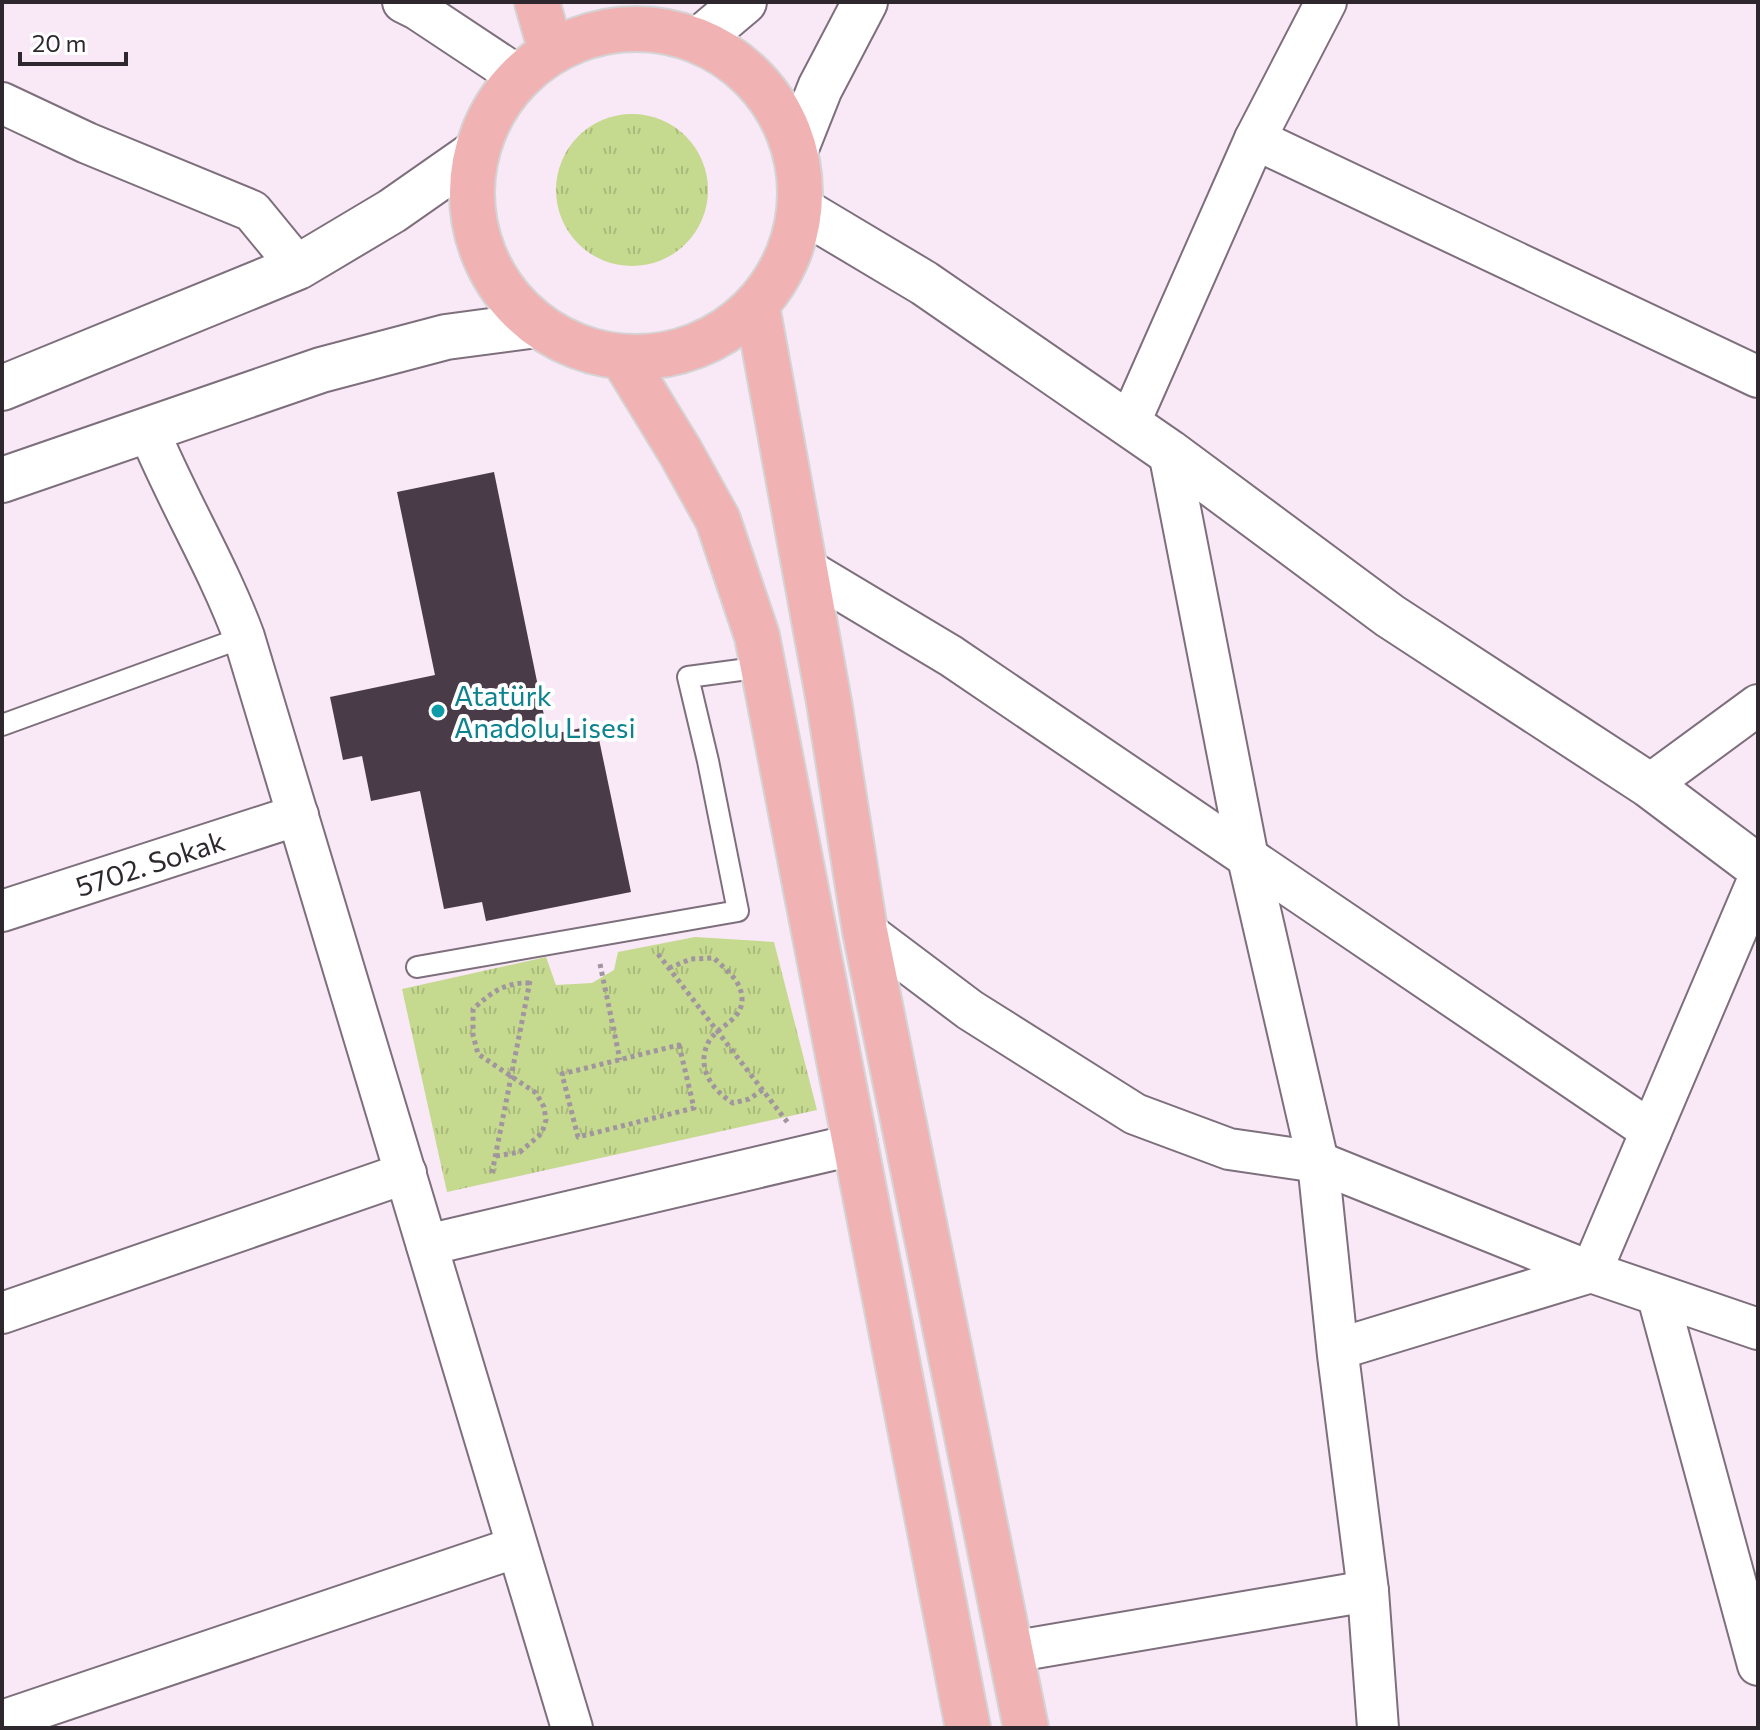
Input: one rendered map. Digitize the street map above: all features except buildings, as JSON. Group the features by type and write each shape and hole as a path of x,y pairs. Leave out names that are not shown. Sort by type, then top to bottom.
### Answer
{"main road":[{"path":"535,63 537,2"},
{"path":"699,40 744,2"},
{"path":"795,151 820,88 865,2"},
{"path":"633,14 699,40 727,55 769,95 795,151 800,209 787,261 757,306 718,337 674,354 623,358 585,350 537,325 495,280 475,231 475,153 490,116 535,63 587,36 614,29 633,14"},
{"path":"2,388 298,267 392,211 475,153"},
{"path":"800,209 924,283 1169,452 1390,616 1649,785 1758,867"},
{"path":"757,306 831,717 865,931 1026,1728"},
{"path":"2,480 321,370 446,337 537,325"},
{"path":"623,358 718,520 757,636 968,1728"}],"street":[{"path":"403,2 535,63"},
{"path":"1129,424 1255,139 1326,2"},
{"path":"2,103 87,143 252,211 298,267"},
{"path":"1255,139 1758,377"},
{"path":"148,429 178,499 231,601 244,637 572,1728"},
{"path":"1169,452 1248,858 1318,1162 1368,1591 1378,1728"},
{"path":"804,568 951,656 1651,1131"},
{"path":"1649,785 1758,705"},
{"name":"5702. Sokak","path":"2,911 298,815"},
{"path":"1591,1272 1758,880"},
{"path":"865,931 970,1010 1135,1114 1229,1149 1318,1162 1591,1272 1758,1329"},
{"path":"427,1245 857,1144"},
{"path":"2,1313 406,1173"},
{"path":"1338,1349 1591,1272"},
{"path":"1658,1297 1758,1665"},
{"path":"2,1721 517,1547"},
{"path":"1011,1652 1368,1591"}],"lane":[{"path":"2,725 244,637"},
{"path":"417,967 738,911 688,677 763,667"}],"path":[{"path":"637,928 764,1089 811,1155"},
{"path":"594,935 620,1060"},
{"path":"492,1173 530,983 533,945"},
{"path":"669,968 691,959 714,958 736,979 742,999 736,1017 708,1043 703,1068 715,1092 733,1103 749,1099 764,1089"},
{"path":"496,1156 520,1152 531,1145 542,1133 546,1120 544,1107 536,1093 478,1054 473,1035 473,1009 492,992 511,982 530,983"},
{"path":"679,1045 694,1108 578,1137 562,1074 620,1060 679,1045"}],"green space":[{"path":"632,114 661,120 686,136 702,161 708,190 702,219 686,244 661,260 632,266 603,260 578,244 562,219 556,190 562,161 578,136 603,120"},
{"path":"695,937 774,942 817,1110 447,1192 402,989 546,957 556,985 592,983 614,970 618,952"}],"place":[{"name":"Atatürk Anadolu Lisesi","path":"438,711"}]}
